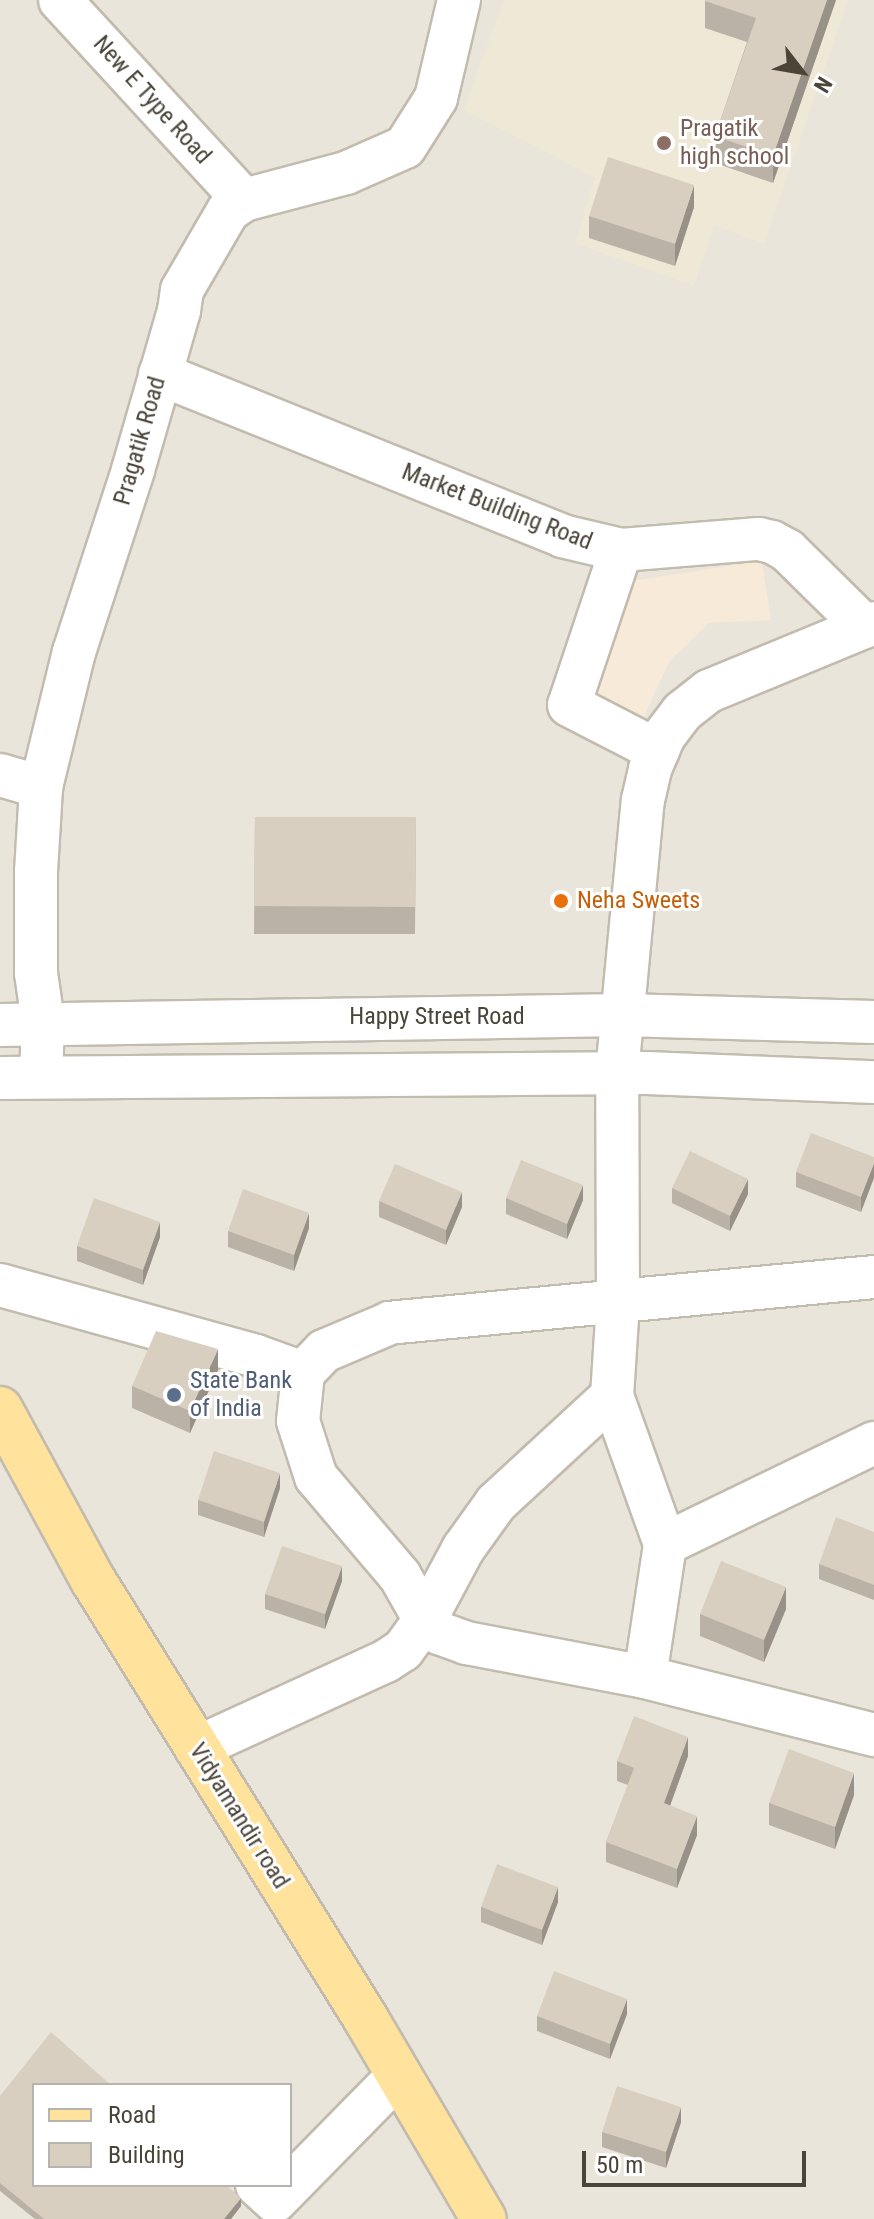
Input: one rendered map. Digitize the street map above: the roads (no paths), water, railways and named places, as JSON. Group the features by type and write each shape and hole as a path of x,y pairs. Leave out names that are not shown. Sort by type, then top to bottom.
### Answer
{"main road":[{"name":"Vidyamandir road","path":"0,1409 93,1580 399,2075 484,2219"}],"street":[{"name":"New E Type Road","path":"60,0 244,200"},
{"path":"244,200 346,173 405,147 436,98 459,0"},
{"name":"Pragatik Road","path":"20,1078 43,1022 36,973 36,872 41,787 74,652 133,470 179,311 182,290 228,211 244,200"},
{"name":"Market Building Road","path":"160,374 562,536 621,550 759,539 772,542 788,551 869,625 709,691 682,712 658,751 643,800 617,1073 618,1304 612,1396"},
{"path":"621,550 569,705 658,751"},
{"path":"0,775 41,787"},
{"name":"Happy Street Road","path":"0,1025 623,1015 874,1022"},
{"path":"20,1078 617,1073 874,1082"},
{"path":"874,1277 618,1304 390,1323 324,1351 303,1373 298,1421 316,1477 400,1576 425,1620 439,1633 467,1643 645,1677 874,1735"},
{"path":"0,1285 256,1356 303,1373"},
{"path":"196,1748 386,1661 403,1650 425,1620 463,1549 496,1503 612,1396 665,1544 645,1677"},
{"path":"665,1544 874,1443"},
{"path":"292,2184 399,2075"},
{"path":"259,2187 275,2201 289,2187"}],"place":[{"name":"Pragatik high school","path":"664,143"},
{"name":"Neha Sweets","path":"561,901"},
{"name":"State Bank of India","path":"174,1395"}]}
